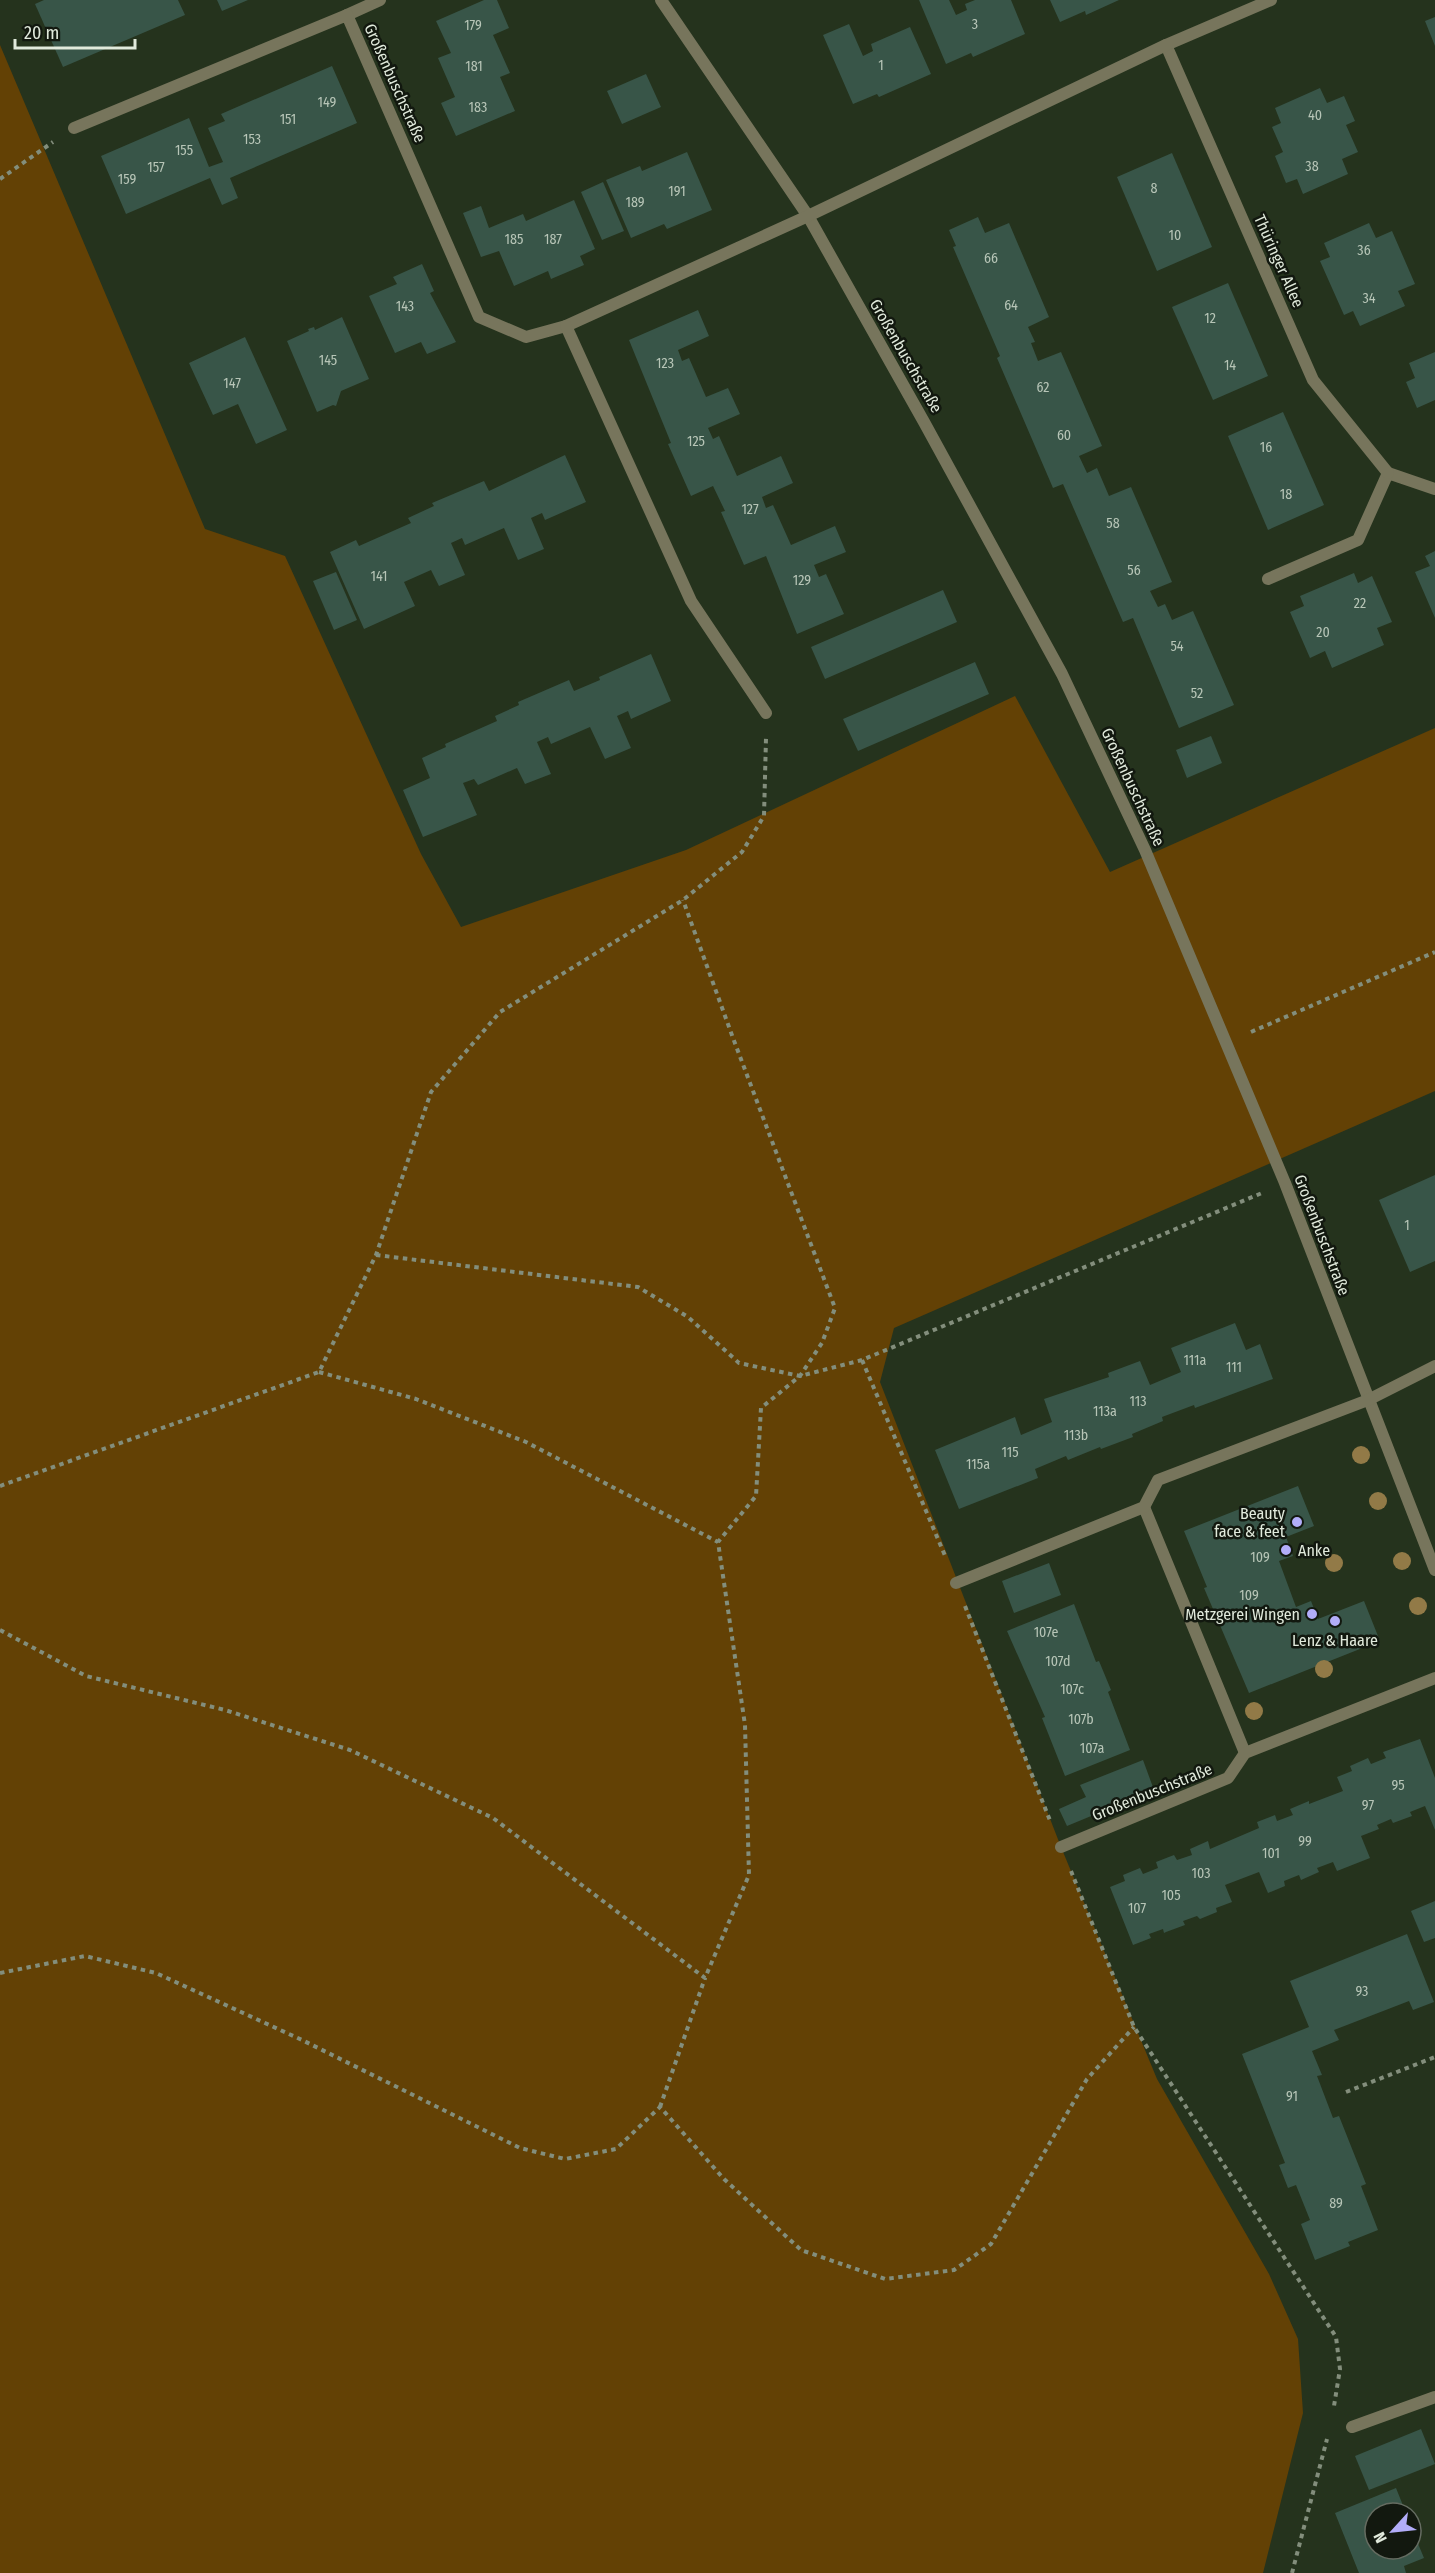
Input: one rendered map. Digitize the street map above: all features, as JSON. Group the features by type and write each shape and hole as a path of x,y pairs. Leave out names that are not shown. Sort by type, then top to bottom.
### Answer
{"street":[{"path":"347,15 380,0"},
{"name":"Großenbuschstraße","path":"661,0 808,216 1062,674 1145,850 1285,1183 1435,1570"},
{"path":"808,216 1166,45 1271,0"},
{"name":"Großenbuschstraße","path":"74,128 347,15 480,317 526,337 566,326 808,216"},
{"name":"Thüringer Allee","path":"1166,45 1313,380 1388,473"},
{"path":"566,326 692,601 766,712"},
{"path":"1268,579 1358,540 1388,473 1435,489"},
{"path":"956,1582 1144,1507 1158,1480 1368,1400 1435,1366"},
{"path":"1144,1507 1245,1753 1435,1678"},
{"name":"Großenbuschstraße","path":"1061,1847 1228,1778 1245,1753"},
{"path":"1352,2427 1435,2397"}],"path":[{"path":"0,179 74,128"},
{"path":"319,1372 376,1255 431,1092 500,1012 683,900 742,852 764,816 766,712"},
{"path":"0,1973 85,1956 156,1973 302,2040 520,2148 565,2159 616,2149 660,2107 705,1978 749,1875 745,1725 718,1542 756,1496 761,1408 800,1376 822,1343 835,1308 732,1038 683,900"},
{"path":"1225,1044 1435,952"},
{"path":"376,1255 638,1287 688,1317 739,1363 800,1376 862,1360 1285,1183"},
{"path":"862,1360 956,1582 1134,2027 1336,2337 1340,2369 1333,2409"},
{"path":"0,1486 319,1372 416,1399 526,1442 718,1542"},
{"path":"0,1630 86,1676 225,1710 351,1750 493,1818 705,1978"},
{"path":"660,2107 724,2179 801,2250 885,2279 954,2270 991,2244 1087,2079 1134,2027"},
{"path":"1346,2092 1435,2057"},
{"path":"1292,2573 1315,2479 1331,2428"}],"shaded area":[{"path":"0,45 205,529 285,556 421,854 461,927 686,850 1015,696 1110,872 1435,728 1435,1091 894,1328 880,1382 1061,1847 1157,2079 1269,2274 1298,2339 1303,2413 1263,2573 0,2573"}],"building":[{"path":"44,0 178,0 185,15 63,67 35,4"},
{"path":"217,0 248,0 222,11"},
{"path":"484,0 497,0 509,28 493,35 510,73 500,77 515,111 456,136 441,103 455,97 438,58 451,53 436,21"},
{"path":"919,0 949,0 956,15 967,10 965,4 975,0 1011,0 1025,34 973,57 971,53 946,64"},
{"path":"1050,0 1119,0 1086,15 1085,11 1060,22"},
{"path":"1435,17 1435,46 1425,21"},
{"path":"849,24 863,56 873,51 871,44 910,27 931,74 879,97 877,94 853,104 823,35"},
{"path":"332,66 357,123 230,178 238,198 222,205 210,178 126,214 101,156 189,118 209,167 223,162 208,128 225,121 221,114"},
{"path":"646,74 661,107 622,124 607,91"},
{"path":"1320,88 1327,103 1344,96 1355,121 1346,125 1358,152 1342,159 1348,174 1303,194 1297,179 1286,183 1275,156 1283,152 1272,127 1281,123 1275,108"},
{"path":"687,152 712,210 667,229 664,224 631,238 606,180 640,166 642,171"},
{"path":"1172,153 1212,247 1157,271 1117,177"},
{"path":"603,182 624,231 602,240 581,192"},
{"path":"574,200 595,249 580,256 584,265 551,279 548,271 514,286 499,251 481,257 463,213 481,206 489,228 523,214 526,221"},
{"path":"978,217 985,233 1009,223 1049,317 1028,327 1035,342 1031,343 1038,361 1061,352 1102,446 1079,456 1087,473 1097,468 1109,496 1131,487 1172,582 1150,591 1158,607 1165,604 1172,620 1193,611 1234,705 1179,728 1133,618 1123,622 1063,484 1053,488 997,358 1000,356 953,247 956,246 949,230"},
{"path":"1369,223 1376,238 1392,231 1415,284 1398,291 1405,306 1360,326 1353,311 1344,315 1320,261 1330,257 1324,243"},
{"path":"422,264 434,291 430,293 456,342 427,354 421,342 395,353 369,296 397,284 393,277"},
{"path":"1228,283 1268,376 1213,400 1172,307"},
{"path":"698,310 709,336 678,350 682,361 689,358 706,397 728,388 740,414 708,428 713,439 719,436 737,476 781,456 793,483 762,497 766,508 773,505 791,545 835,526 846,552 814,565 819,577 826,574 844,614 797,634 766,556 744,565 721,512 725,511 713,486 691,496 668,444 671,443 629,340"},
{"path":"342,317 369,379 341,391 336,406 333,405 317,412 287,341 309,331 308,329 314,327 315,330"},
{"path":"245,337 287,430 256,444 238,404 213,415 189,363"},
{"path":"1435,352 1435,400 1417,408 1406,382 1415,378 1409,363"},
{"path":"1283,412 1324,505 1268,530 1228,436"},
{"path":"565,455 586,502 545,520 542,513 531,518 544,549 518,560 504,528 465,545 462,538 451,543 465,575 439,586 431,570 404,582 415,606 364,629 330,552 356,540 359,546 411,523 408,518 434,506 432,503 484,481 489,491"},
{"path":"1435,551 1435,618 1415,572 1430,566 1425,556"},
{"path":"336,572 357,620 334,630 313,581"},
{"path":"1354,573 1358,583 1372,576 1392,622 1377,628 1384,645 1332,668 1325,651 1310,658 1290,612 1304,606 1300,596"},
{"path":"943,590 957,622 825,679 811,647"},
{"path":"651,654 671,701 631,719 628,711 617,716 631,748 605,759 590,727 551,744 548,737 537,742 551,774 525,784 517,768 478,785 474,779 463,783 477,815 423,837 403,790 430,778 422,758 446,747 445,744 497,721 495,716 519,705 518,702 569,680 574,691"},
{"path":"975,662 989,694 858,751 843,719"},
{"path":"1211,736 1222,763 1187,778 1176,750"},
{"path":"1435,1175 1435,1261 1410,1272 1379,1200"},
{"path":"1235,1323 1246,1350 1260,1344 1273,1379 1195,1408 1194,1405 1162,1417 1163,1421 1132,1434 1133,1437 1101,1449 1100,1447 1068,1460 1066,1456 1035,1469 1038,1478 959,1509 935,1450 1015,1417 1021,1435 1052,1422 1044,1399 1109,1377 1108,1373 1140,1361 1150,1385 1181,1372 1171,1348"},
{"path":"1298,1486 1314,1526 1286,1537 1293,1556 1279,1561 1296,1607 1311,1601 1318,1619 1364,1601 1380,1641 1249,1693 1204,1588 1207,1587 1184,1531"},
{"path":"1049,1563 1061,1595 1014,1613 1002,1581"},
{"path":"1074,1604 1096,1662 1099,1661 1111,1690 1108,1692 1130,1750 1065,1776 1042,1718 1045,1717 1007,1631"},
{"path":"1420,1739 1435,1778 1435,1830 1425,1806 1410,1812 1412,1816 1393,1823 1391,1819 1377,1825 1379,1829 1361,1836 1370,1858 1337,1871 1333,1862 1317,1868 1319,1872 1301,1880 1299,1875 1284,1881 1285,1886 1268,1893 1259,1872 1225,1885 1232,1902 1216,1908 1217,1912 1200,1919 1197,1916 1183,1921 1185,1925 1164,1933 1163,1929 1149,1934 1151,1938 1133,1945 1110,1887 1125,1881 1123,1875 1140,1868 1143,1874 1158,1868 1156,1862 1174,1855 1177,1860 1192,1855 1190,1849 1208,1841 1210,1849 1259,1828 1257,1822 1275,1815 1277,1821 1293,1815 1290,1809 1343,1791 1337,1777 1352,1771 1350,1766 1368,1758 1371,1764 1386,1758 1383,1752"},
{"path":"1143,1760 1154,1790 1067,1826 1059,1809 1086,1797 1080,1785"},
{"path":"1435,1901 1435,1938 1424,1942 1411,1911"},
{"path":"1407,1934 1434,2002 1413,2010 1409,2001 1334,2030 1339,2040 1312,2051 1322,2075 1317,2076 1333,2118 1339,2116 1366,2184 1361,2186 1378,2230 1348,2242 1350,2246 1315,2260 1301,2224 1310,2220 1296,2185 1288,2188 1279,2165 1285,2163 1242,2054 1309,2027 1290,1981"},
{"path":"1421,2429 1435,2464 1369,2490 1355,2456"},
{"path":"1396,2488 1401,2501 1364,2501"},
{"path":"1363,2502 1363,2561 1416,2561 1404,2566 1406,2573 1359,2573 1335,2513"}],"place":[{"name":"Beauty face & feet","path":"1297,1522"},
{"name":"Anke","path":"1286,1550"},
{"name":"Metzgerei Wingen","path":"1312,1614"},
{"name":"Lenz & Haare","path":"1335,1621"}]}
